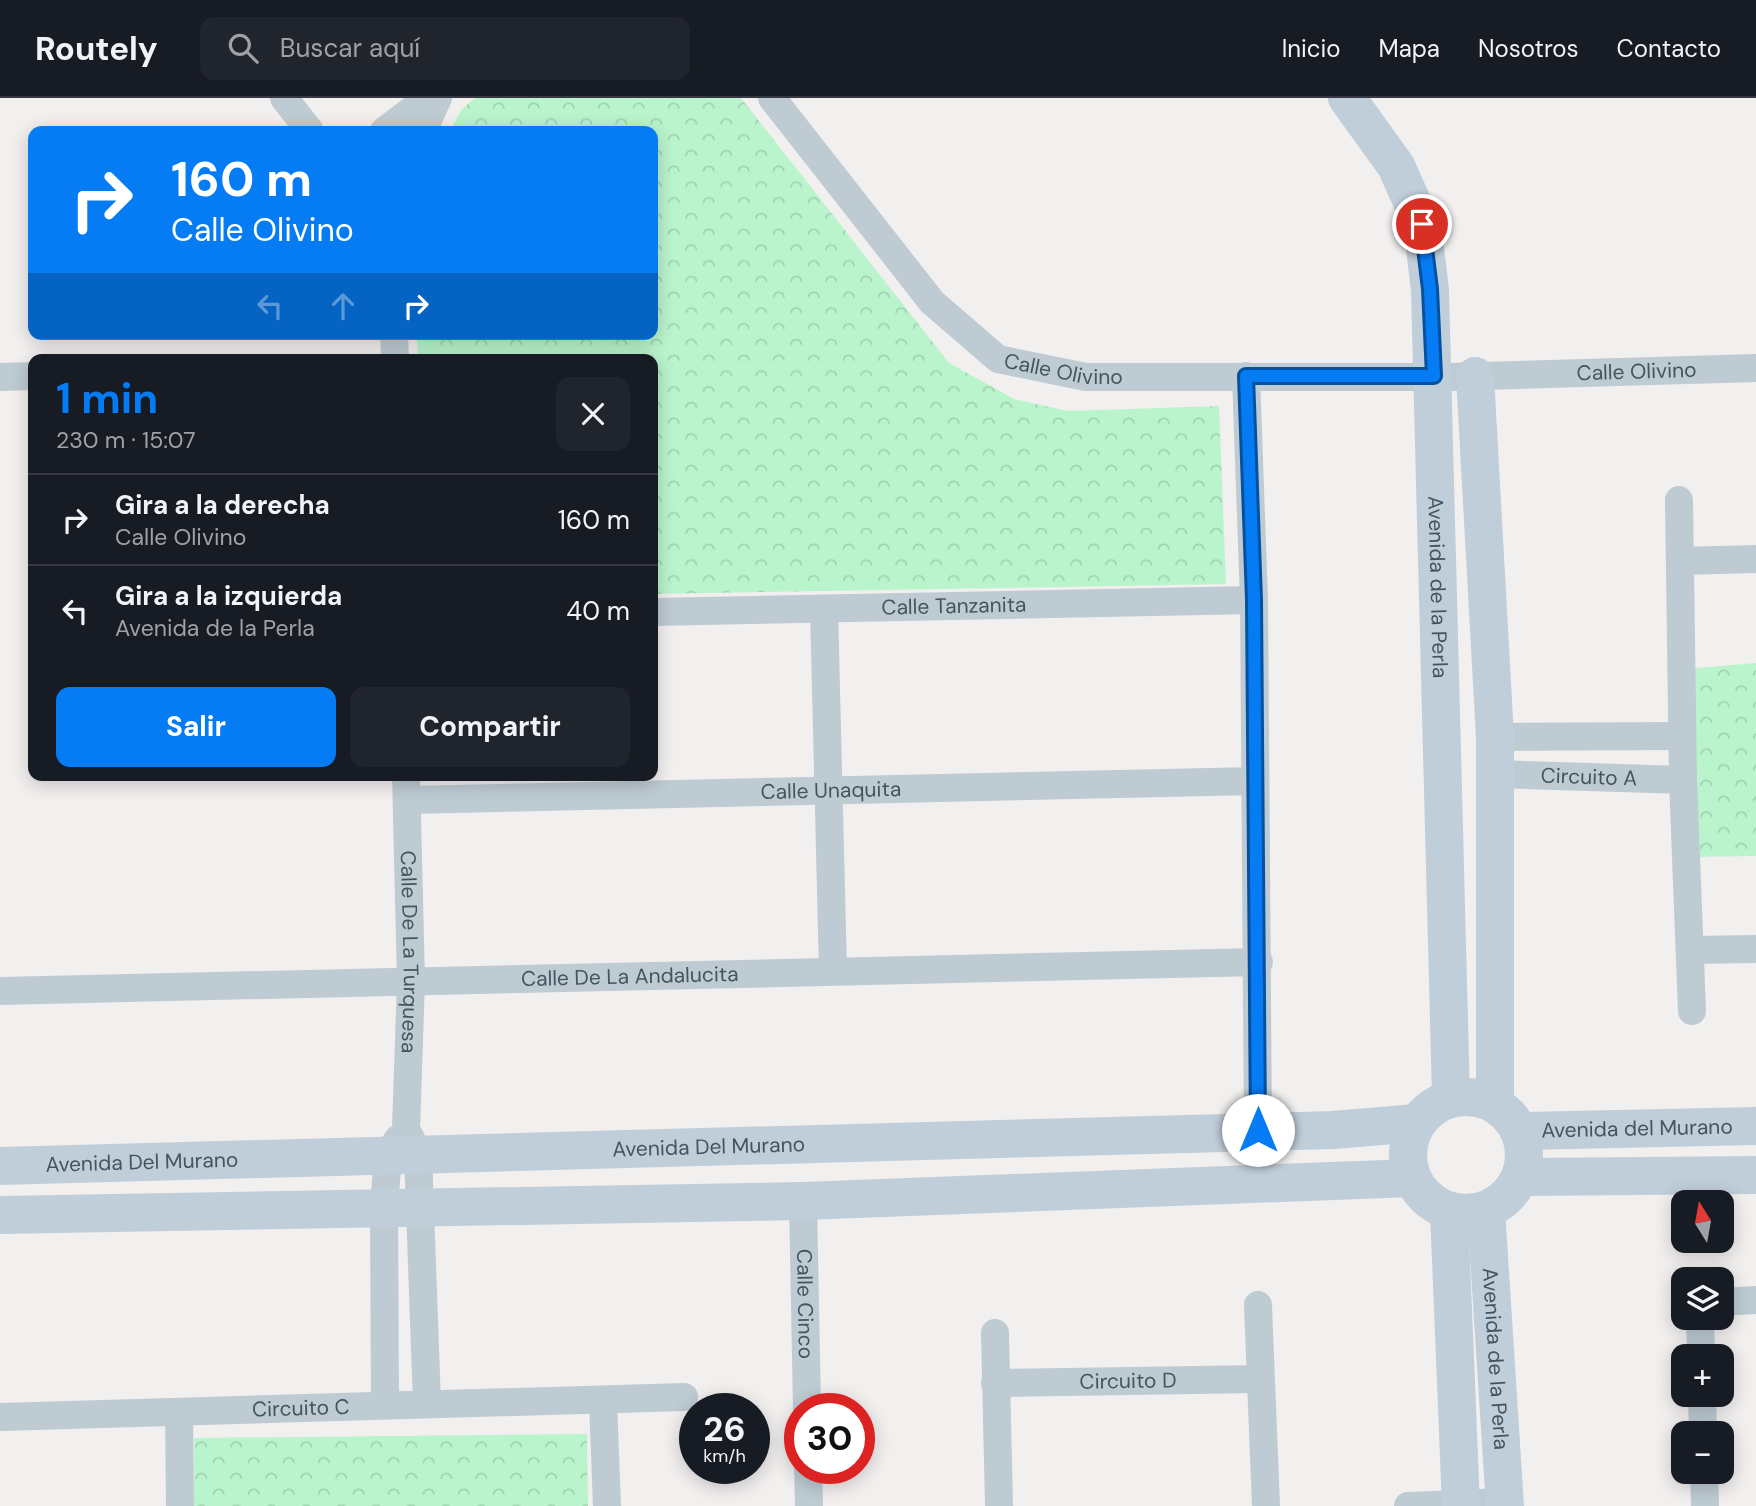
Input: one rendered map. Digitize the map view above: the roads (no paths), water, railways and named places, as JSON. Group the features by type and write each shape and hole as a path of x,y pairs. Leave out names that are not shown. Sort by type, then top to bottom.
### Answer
{"street":[{"path":"284,98 306,126"},
{"path":"391,126 428,98"},
{"path":"425,126 438,98"},
{"name":"Calle Olivino","path":"772,98 932,302 998,359 1086,377 1456,376 1756,368"},
{"name":"Avenida de la Perla","path":"1347,98 1396,166 1422,224 1430,289 1456,376 1495,756 1495,1104"},
{"path":"0,377 28,376"},
{"path":"1246,376 1254,600 1258,1130"},
{"name":"Avenida de la Perla","path":"1451,1098 1456,376"},
{"path":"1679,500 1683,780 1692,1011"},
{"path":"1680,561 1756,559"},
{"name":"Calle Tanzanita","path":"658,612 1254,600"},
{"path":"824,609 834,971"},
{"name":"Circuito A","path":"1495,756 1682,736"},
{"name":"Circuito A","path":"1495,756 1683,780"},
{"name":"Calle Unaquita","path":"406,788 829,789 1255,781"},
{"name":"Calle De La Turquesa","path":"385,1405 403,1208 411,981 406,788"},
{"path":"1690,950 1756,949"},
{"name":"Calle De La Andalucita","path":"0,991 1258,962"},
{"path":"1474,1097 1495,1104 1509,1116 1520,1131 1525,1154 1520,1177 1512,1191 1467,1210 1433,1204 1412,1178 1408,1150 1417,1123 1432,1108 1451,1098 1474,1097"},
{"name":"Avenida Del Murano","path":"0,1166 404,1145 1333,1129 1417,1123"},
{"name":"Avenida del Murano","path":"1520,1131 1756,1126"},
{"path":"1520,1177 1756,1175"},
{"path":"0,1215 803,1201 1412,1178"},
{"name":"Calle Cinco","path":"803,1201 807,1393"},
{"name":"Calle De La Turquesa","path":"403,1208 427,1404"},
{"name":"Avenida de la Perla","path":"1467,1210 1505,1504"},
{"name":"Avenida de la Perla","path":"1461,1504 1467,1210"},
{"path":"1734,1302 1756,1300"},
{"path":"1258,1305 1266,1506"},
{"path":"995,1333 999,1506"},
{"name":"Circuito D","path":"995,1383 1259,1379"},
{"name":"Circuito C","path":"0,1418 679,1397"},
{"path":"603,1401 607,1506"},
{"path":"179,1412 180,1506"},
{"path":"808,1484 809,1506"},
{"path":"1704,1484 1705,1506"},
{"path":"1408,1506 1505,1504"}]}
